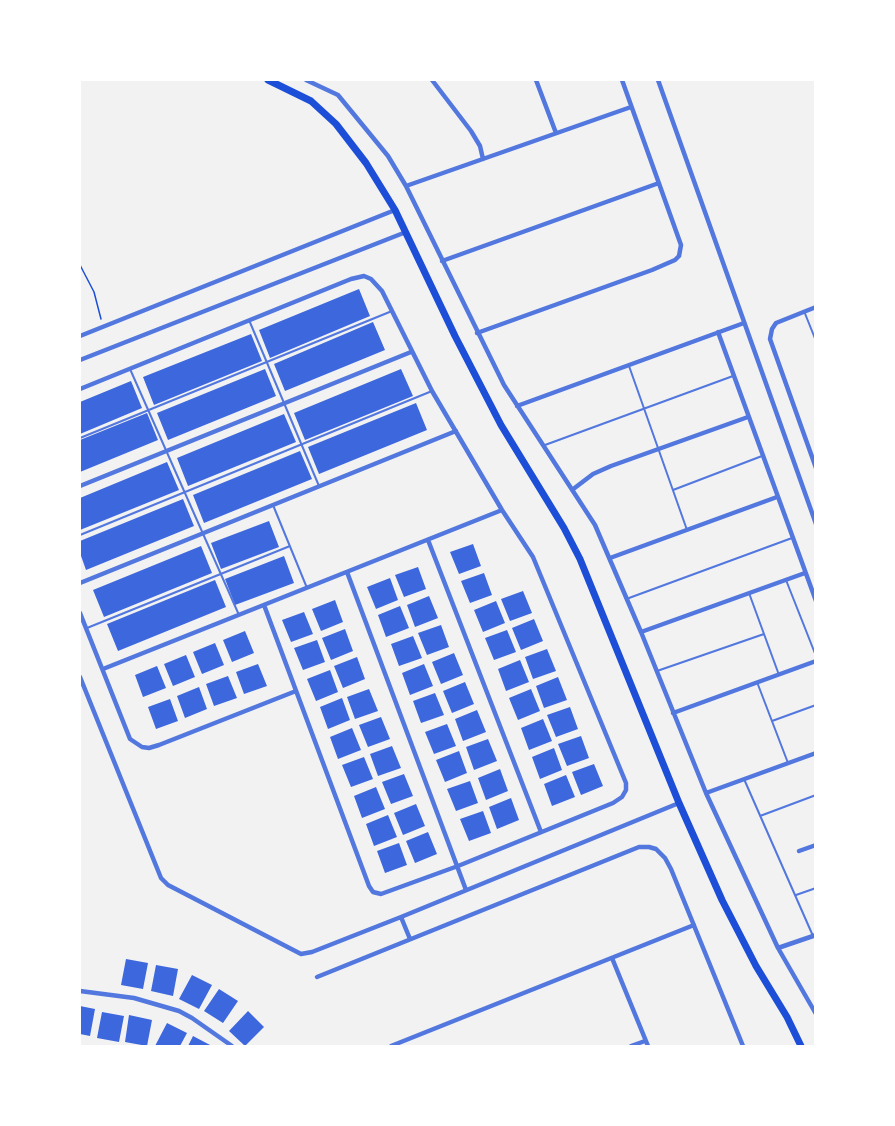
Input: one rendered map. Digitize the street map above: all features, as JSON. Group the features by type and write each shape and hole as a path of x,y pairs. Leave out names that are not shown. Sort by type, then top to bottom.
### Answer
{"main road":[{"path":"268,80 311,101 336,124 366,163 395,210 455,336 501,424 564,528 580,559 679,803 739,936 787,1017 801,1047"}],"street":[{"path":"306,80 338,95 378,142 406,186 477,333 517,406 595,525 706,793 778,948 816,1014"},
{"path":"432,80 471,131 480,146 483,159"},
{"path":"536,80 556,133"},
{"path":"477,333 675,260 681,252 681,245 622,80"},
{"path":"658,80 816,524"},
{"path":"406,186 632,107"},
{"path":"442,261 658,183"},
{"path":"80,336 395,210"},
{"path":"80,360 406,232"},
{"path":"80,389 351,279 364,276 376,282 432,392 502,510 528,548 543,579 626,783 626,790 622,797 613,802 458,866 381,894 374,892 369,886 264,605"},
{"path":"816,307 776,323 770,339 816,468"},
{"path":"517,406 744,323"},
{"path":"718,332 816,601"},
{"path":"80,486 411,352"},
{"path":"572,490 593,474 611,466 748,417"},
{"path":"80,583 456,431"},
{"path":"610,558 777,497"},
{"path":"103,669 502,510"},
{"path":"428,540 541,832"},
{"path":"347,572 466,890"},
{"path":"641,632 805,573"},
{"path":"80,613 130,739 142,747 149,748 159,745 296,691"},
{"path":"673,713 816,661"},
{"path":"80,677 157,872 168,885 301,954 312,952 679,803"},
{"path":"706,793 816,753"},
{"path":"799,851 816,845"},
{"path":"317,977 639,847 656,849 665,858 743,1047"},
{"path":"401,916 410,939"},
{"path":"391,1047 694,925"},
{"path":"778,948 814,935"},
{"path":"612,958 648,1047"},
{"path":"80,991 134,998 179,1011 232,1047"},
{"path":"631,1047 645,1041"}],"lane":[{"path":"80,438 392,311"},
{"path":"804,311 816,341"},
{"path":"249,320 319,487"},
{"path":"628,366 687,530"},
{"path":"130,369 238,615"},
{"path":"544,445 734,376"},
{"path":"80,535 432,392"},
{"path":"673,490 762,456"},
{"path":"273,505 307,588"},
{"path":"626,599 792,538"},
{"path":"86,629 290,546"},
{"path":"786,580 816,656"},
{"path":"749,593 779,675"},
{"path":"657,671 764,634"},
{"path":"757,682 788,763"},
{"path":"772,721 816,705"},
{"path":"744,779 794,896 814,935"},
{"path":"760,816 816,795"},
{"path":"794,896 816,888"}],"path":[{"path":"80,264 94,292 102,327"}],"building":[{"path":"359,289 370,316 270,358 259,330"},
{"path":"373,322 385,350 285,391 274,364"},
{"path":"251,334 262,361 154,405 143,377"},
{"path":"265,369 276,396 168,440 157,413"},
{"path":"401,369 413,396 305,440 294,413"},
{"path":"131,381 142,408 80,434 80,402"},
{"path":"416,403 427,430 319,474 308,447"},
{"path":"147,413 158,440 80,472 80,440"},
{"path":"284,414 296,442 188,486 177,458"},
{"path":"300,451 312,479 204,523 193,495"},
{"path":"167,462 179,490 80,530 80,498"},
{"path":"183,499 194,526 86,570 80,553 80,541"},
{"path":"269,521 279,547 221,569 211,543"},
{"path":"473,544 481,566 459,574 450,552"},
{"path":"201,546 212,573 104,617 93,590"},
{"path":"284,556 294,583 235,605 225,579"},
{"path":"418,567 426,589 404,597 395,575"},
{"path":"484,573 492,595 470,603 461,581"},
{"path":"390,578 398,600 376,609 367,587"},
{"path":"215,580 226,607 118,651 107,624"},
{"path":"523,591 532,613 510,621 501,599"},
{"path":"429,596 438,618 415,627 407,605"},
{"path":"335,600 343,622 321,631 312,609"},
{"path":"496,601 505,623 483,632 474,610"},
{"path":"400,606 409,628 386,637 378,615"},
{"path":"304,612 313,634 291,642 282,620"},
{"path":"534,619 543,641 521,650 512,628"},
{"path":"441,625 449,647 427,655 418,633"},
{"path":"345,629 353,651 331,660 322,638"},
{"path":"507,630 516,652 494,660 485,638"},
{"path":"245,631 254,653 232,662 223,640"},
{"path":"413,636 422,658 399,666 391,644"},
{"path":"317,640 325,662 303,670 294,648"},
{"path":"215,643 224,665 202,674 193,652"},
{"path":"547,649 556,671 533,679 525,657"},
{"path":"454,653 463,675 441,684 432,662"},
{"path":"186,655 195,677 173,686 164,664"},
{"path":"357,657 365,679 343,688 334,666"},
{"path":"520,660 529,682 506,691 498,669"},
{"path":"258,664 267,686 244,694 236,672"},
{"path":"424,664 433,686 410,695 402,673"},
{"path":"157,666 166,688 143,697 135,675"},
{"path":"330,670 338,692 316,701 307,679"},
{"path":"228,676 237,698 214,706 206,684"},
{"path":"558,677 567,700 544,708 536,686"},
{"path":"465,682 474,704 452,713 443,691"},
{"path":"199,687 207,709 185,718 177,696"},
{"path":"369,689 378,711 355,719 347,697"},
{"path":"531,689 540,711 518,720 509,698"},
{"path":"435,693 444,715 421,723 413,701"},
{"path":"342,698 350,720 328,729 320,707"},
{"path":"170,699 178,721 156,729 148,707"},
{"path":"570,707 578,729 556,737 547,715"},
{"path":"477,710 486,732 463,741 455,719"},
{"path":"381,717 390,739 368,747 359,725"},
{"path":"543,719 552,741 529,750 521,728"},
{"path":"447,724 456,746 434,754 425,732"},
{"path":"352,728 361,750 338,759 330,737"},
{"path":"581,736 589,758 567,766 558,744"},
{"path":"488,739 497,761 474,770 466,747"},
{"path":"392,746 401,768 378,776 370,754"},
{"path":"554,748 562,770 540,779 532,757"},
{"path":"459,751 467,773 445,782 436,760"},
{"path":"364,757 373,779 351,787 342,765"},
{"path":"594,764 603,786 581,795 572,772"},
{"path":"500,769 508,791 486,800 478,778"},
{"path":"404,774 413,796 391,804 382,782"},
{"path":"566,775 575,797 552,806 544,784"},
{"path":"470,781 478,803 456,811 447,789"},
{"path":"376,787 385,809 362,818 354,796"},
{"path":"511,798 519,820 497,829 489,807"},
{"path":"416,804 425,826 403,835 394,813"},
{"path":"483,811 491,833 469,841 460,819"},
{"path":"388,815 397,837 374,846 366,824"},
{"path":"428,832 437,854 415,863 406,841"},
{"path":"399,843 407,865 385,873 377,851"},
{"path":"126,959 148,963 143,989 121,985"},
{"path":"156,965 178,969 173,996 151,991"},
{"path":"192,975 212,985 199,1009 179,999"},
{"path":"219,989 238,1001 223,1023 204,1011"},
{"path":"80,1006 95,1009 90,1036 80,1034"},
{"path":"248,1011 264,1027 245,1046 229,1031"},
{"path":"102,1012 124,1016 119,1042 97,1038"},
{"path":"129,1015 152,1020 147,1046 125,1042"},
{"path":"167,1023 187,1033 180,1046 155,1046"},
{"path":"193,1036 212,1046 188,1046"}]}
